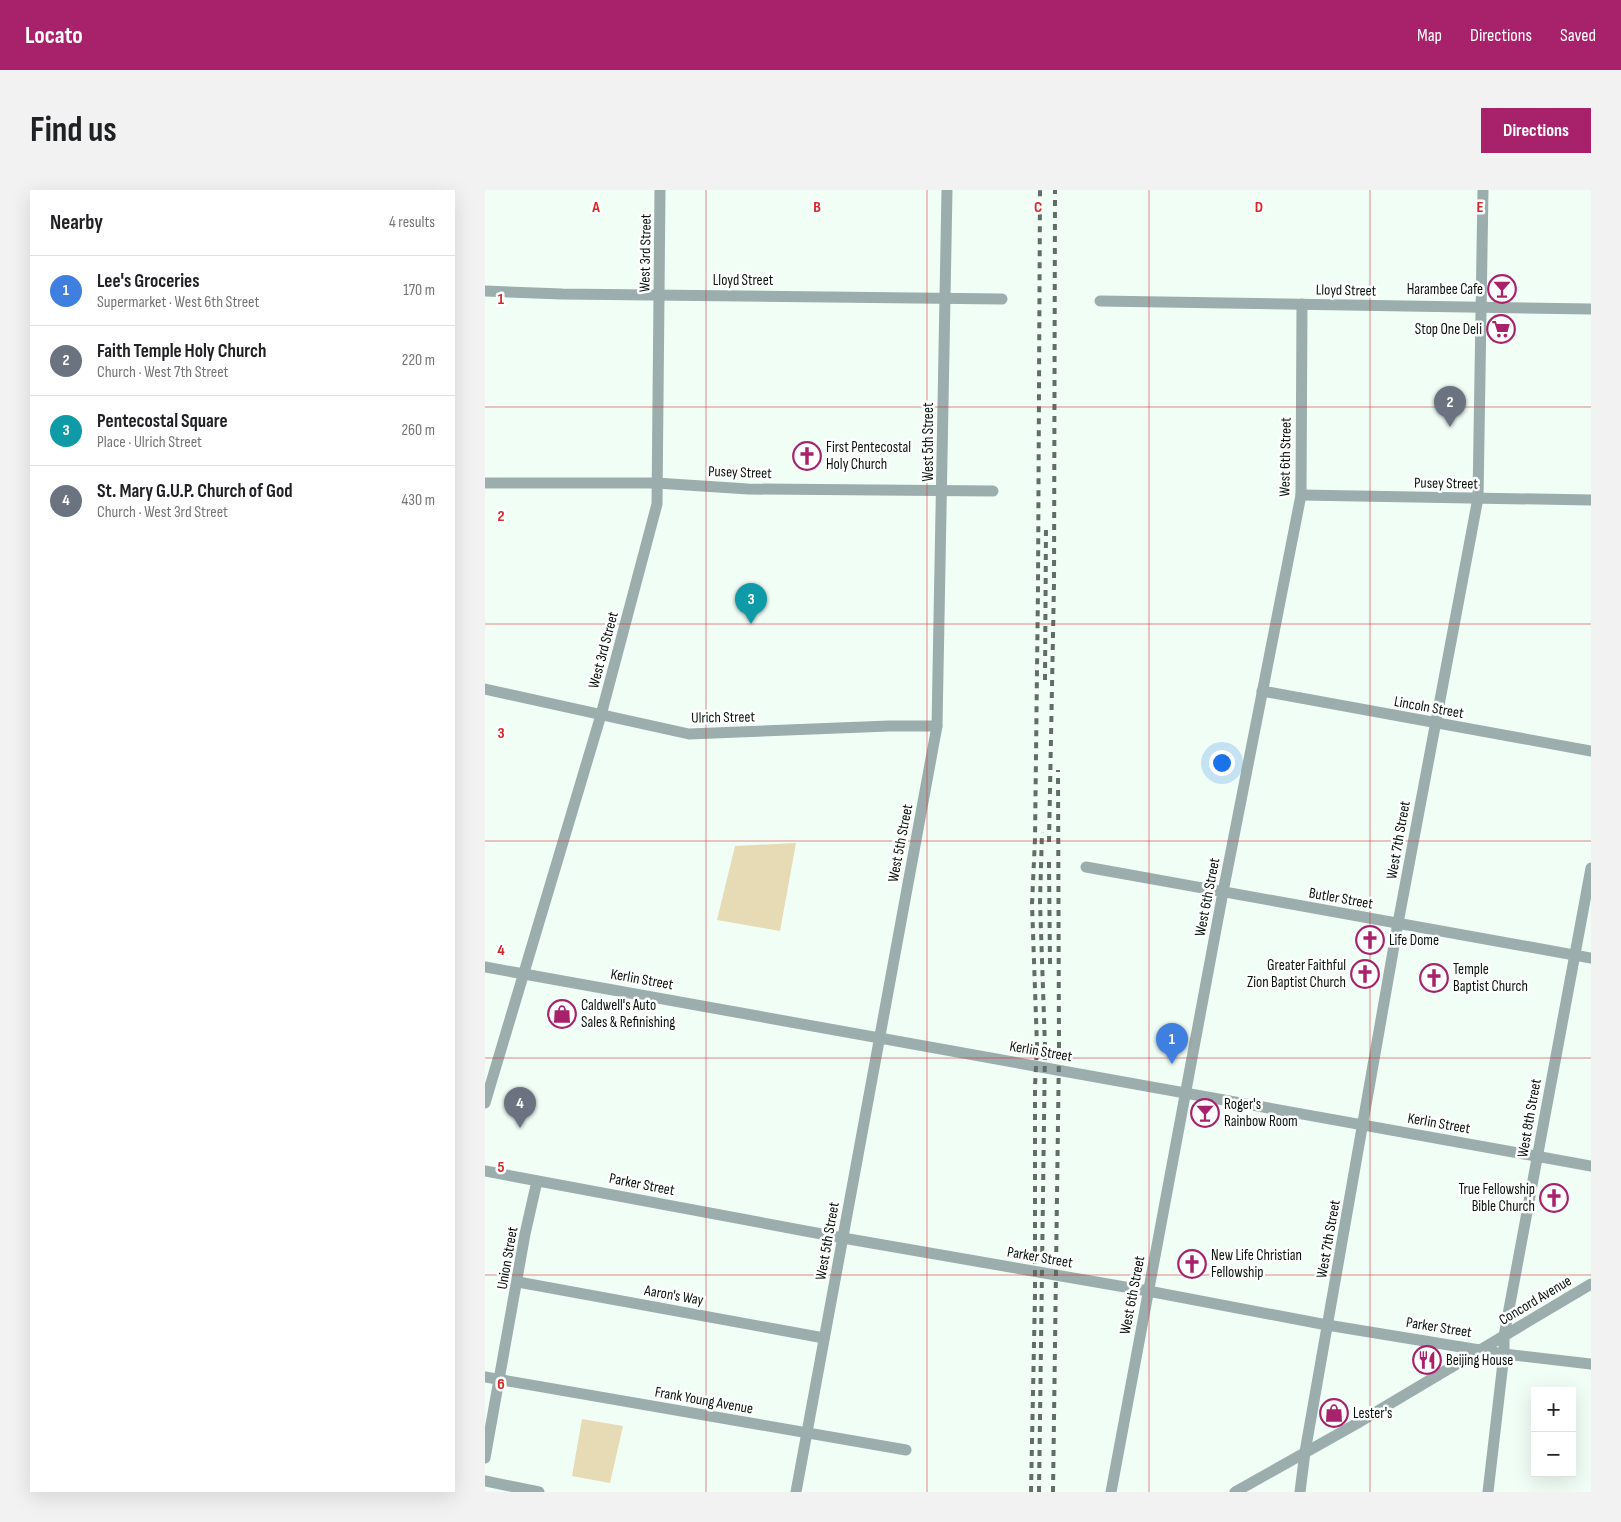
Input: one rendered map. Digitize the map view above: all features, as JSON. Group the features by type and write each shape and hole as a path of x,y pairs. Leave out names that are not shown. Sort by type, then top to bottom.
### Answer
{"street":[{"name":"West 3rd Street","path":"485,1103 601,715 657,504 660,190"},
{"name":"West 5th Street","path":"796,1492 937,726 943,492 944,297 947,190"},
{"name":"West 7th Street","path":"1300,1492 1305,1452 1398,923 1478,498 1483,190"},
{"name":"Lloyd Street","path":"485,291 1002,299"},
{"name":"Lloyd Street","path":"1100,301 1591,309"},
{"name":"West 6th Street","path":"1111,1492 1223,892 1301,495 1302,304"},
{"name":"Pusey Street","path":"485,483 656,483 749,489 993,491"},
{"name":"Pusey Street","path":"1301,495 1591,500"},
{"name":"Ulrich Street","path":"485,689 689,734 879,726 937,726"},
{"name":"Lincoln Street","path":"1262,691 1591,751"},
{"name":"Butler Street","path":"1086,867 1591,958"},
{"name":"West 8th Street","path":"1488,1492 1504,1354 1503,1336 1591,868"},
{"name":"Kerlin Street","path":"485,966 1591,1166"},
{"name":"Parker Street","path":"485,1171 1327,1325 1504,1354 1591,1364"},
{"name":"Union Street","path":"485,1458 498,1379 537,1181"},
{"name":"Aaron's Way","path":"518,1282 824,1338"},
{"name":"Concord Avenue","path":"1235,1492 1591,1284"},
{"name":"Frank Young Avenue","path":"485,1377 906,1450"},
{"path":"485,1481 539,1492"}],"shaded area":[{"path":"796,843 780,931 717,920 735,846"},
{"path":"582,1419 623,1426 610,1483 572,1476"}],"railway":[{"path":"1031,1492 1037,1046 1032,904 1035,839 1038,587 1040,190"},
{"path":"1049,842 1054,583 1055,190"},
{"path":"1045,680 1046,527"},
{"path":"1053,1492 1059,1049 1058,770"},
{"path":"1039,1492 1045,1047 1040,902 1042,832"},
{"path":"1049,862 1050,965"}],"place":[{"name":"Harambee Cafe","path":"1502,289"},
{"name":"Stop One Deli","path":"1501,329"},
{"name":"Faith Temple Holy Church","path":"1450,427"},
{"name":"First Pentecostal Holy Church","path":"807,456"},
{"name":"Pentecostal Square","path":"751,624"},
{"name":"Life Dome","path":"1370,940"},
{"name":"Greater Faithful Zion Baptist Church","path":"1365,974"},
{"name":"Temple Baptist Church","path":"1434,978"},
{"name":"Caldwell's Auto Sales & Refinishing","path":"562,1014"},
{"name":"Lee's Groceries","path":"1172,1064"},
{"name":"Roger's Rainbow Room","path":"1205,1113"},
{"name":"St. Mary G.U.P. Church of God","path":"520,1128"},
{"name":"True Fellowship Bible Church","path":"1554,1198"},
{"name":"New Life Christian Fellowship","path":"1192,1264"},
{"name":"Beijing House","path":"1427,1360"},
{"name":"Lester's","path":"1334,1413"}]}
